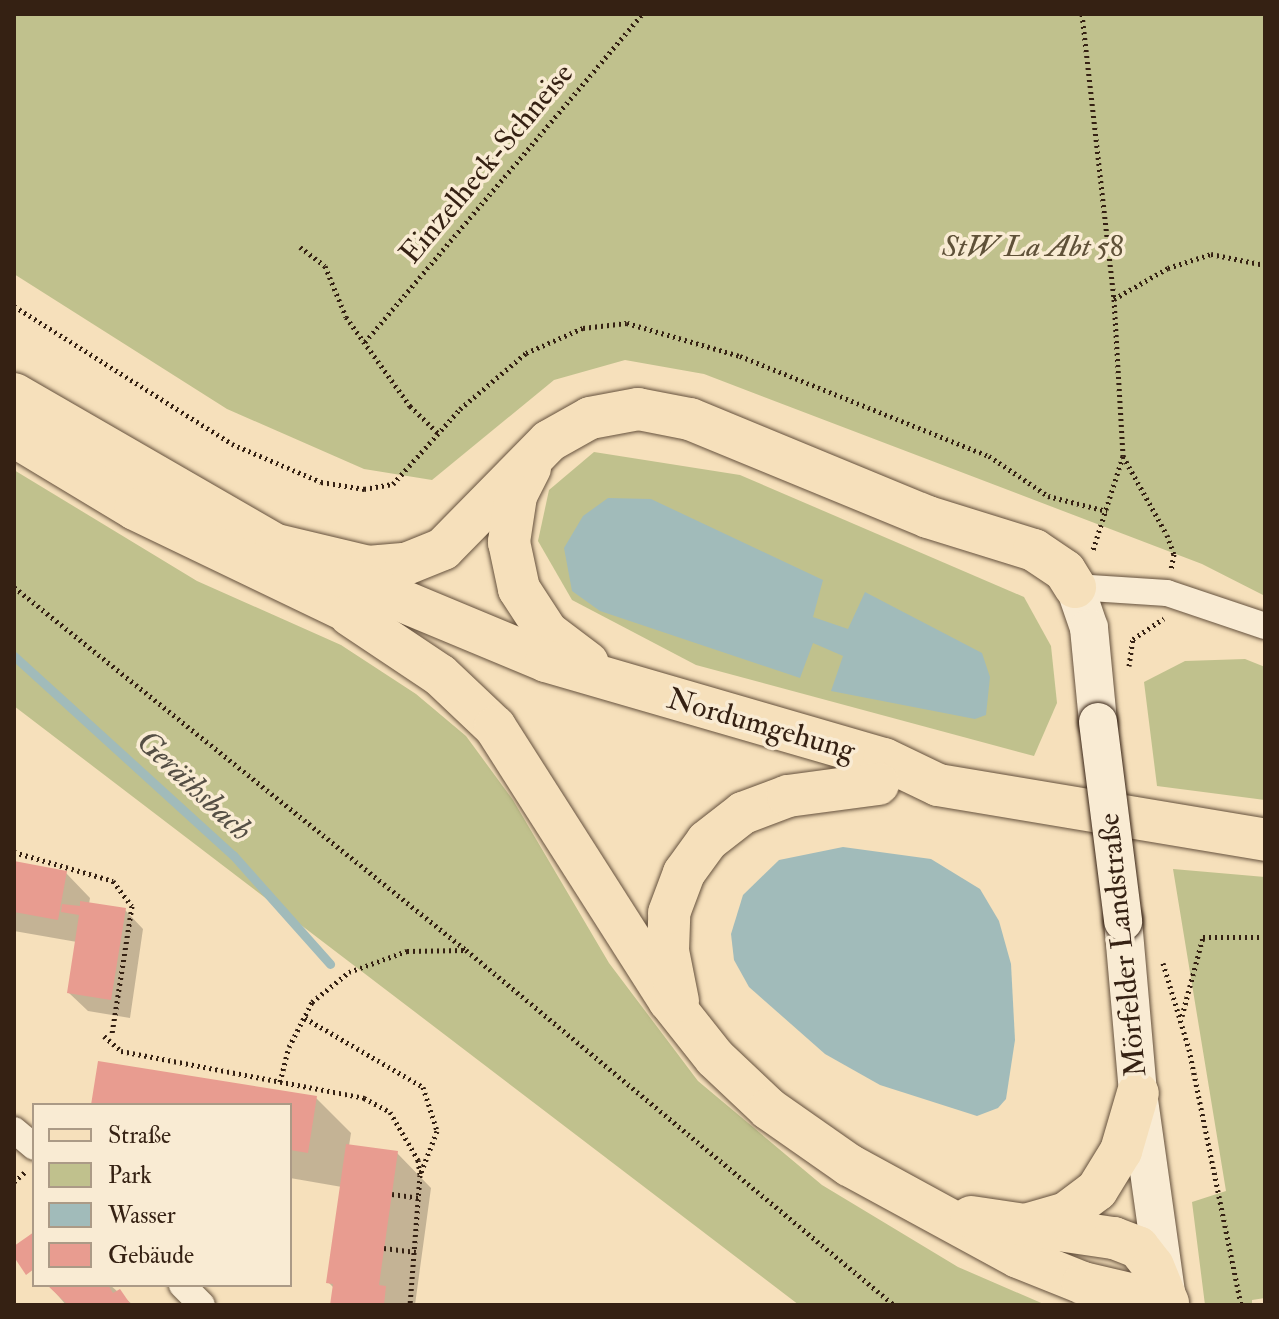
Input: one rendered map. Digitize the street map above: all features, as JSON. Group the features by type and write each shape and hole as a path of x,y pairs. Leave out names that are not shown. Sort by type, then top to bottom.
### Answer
{"main road":[{"path":"14,394 276,545 368,567 424,558 460,536 524,462 549,441 614,411 666,412 928,517 1034,550 1065,571 1075,587"},
{"path":"14,436 135,509 350,615 630,716 878,784"},
{"path":"549,441 523,483 511,519 509,542 519,589 547,632 567,650 634,689"},
{"name":"Nordumgehung","path":"276,545 546,661 884,759 938,785 1265,840"},
{"name":"Mörfelder Landstraße","path":"1075,587 1089,628 1123,921 1138,1093 1168,1304"},
{"path":"350,615 440,675 495,727 647,968 695,1034 769,1109 897,1192 1031,1262 1083,1283 1168,1304"},
{"path":"695,1034 672,979 669,913 684,873 707,841 743,813 788,796 878,784 938,785"},
{"path":"1020,1227 1065,1214 1097,1190 1121,1151 1138,1093"},
{"path":"897,1192 954,1213 1020,1227 1114,1238 1138,1247 1153,1266 1168,1304"}],"street":[{"path":"1075,587 1167,593 1265,626"},
{"path":"14,1130 32,1145"},
{"path":"184,1287 202,1305"}],"path":[{"name":"Einzelheck-Schneise","path":"365,342 642,14"},
{"path":"1075,587 1099,536 1123,456 1114,299 1082,14"},
{"path":"300,247 325,266 346,317 410,406 439,434"},
{"path":"1114,299 1168,268 1211,254 1265,265"},
{"path":"14,587 466,950 894,1305"},
{"path":"14,852 113,881 132,906 112,1033"},
{"path":"1181,1017 1203,937 1265,937"},
{"path":"1161,947 1181,1017 1241,1305"},
{"path":"280,1082 289,1047 312,1002 349,972 407,951 466,950"},
{"path":"305,1018 423,1087 437,1131 420,1175"},
{"path":"104,1036 121,1051 364,1098 390,1112 418,1160 420,1175 410,1305"},
{"path":"392,1194 420,1198"},
{"path":"384,1248 416,1252"}],"green space":[{"name":"StW La Abt 58","path":"14,14 1265,14 1265,596 1202,564 704,374 625,360 554,380 432,480 364,469 227,409 14,274"},
{"path":"594,452 740,475 1024,597 1051,646 1057,703 1034,756 696,665 572,600 538,541 549,490"},
{"path":"14,470 197,581 341,645 416,694 466,736 513,800 609,963 698,1081 822,1185 958,1267 1046,1305 799,1305 14,706"},
{"path":"1245,659 1265,667 1265,800 1157,786 1144,682 1185,661"},
{"path":"1173,869 1265,877 1265,1298 1252,1300 1252,1305 1205,1305 1192,1202 1226,1191"}],"water":[{"path":"608,498 651,499 823,580 813,617 848,629 865,592 982,653 990,677 986,715 975,719 831,691 843,656 813,643 800,678 600,611 572,591 564,548 583,516"},
{"path":"843,847 931,859 980,889 999,921 1011,964 1015,1040 1006,1099 998,1108 977,1116 880,1085 825,1054 749,987 734,960 731,934 743,895 779,860"}],"building":[{"path":"14,861 67,871 58,920 14,912"},
{"path":"80,901 126,908 111,1000 67,993 79,915 61,912 62,904 80,906"},
{"path":"98,1061 317,1096 308,1153 292,1150 292,1103 91,1103"},
{"path":"346,1144 398,1151 379,1285 386,1286 384,1305 330,1305 333,1284 326,1283"},
{"path":"32,1233 32,1270 26,1275 14,1257 14,1246"},
{"path":"49,1287 109,1287 113,1293 120,1289 131,1305 68,1305"}],"waterway":[{"name":"Geräthsbach","path":"14,656 233,855 330,964"}]}
